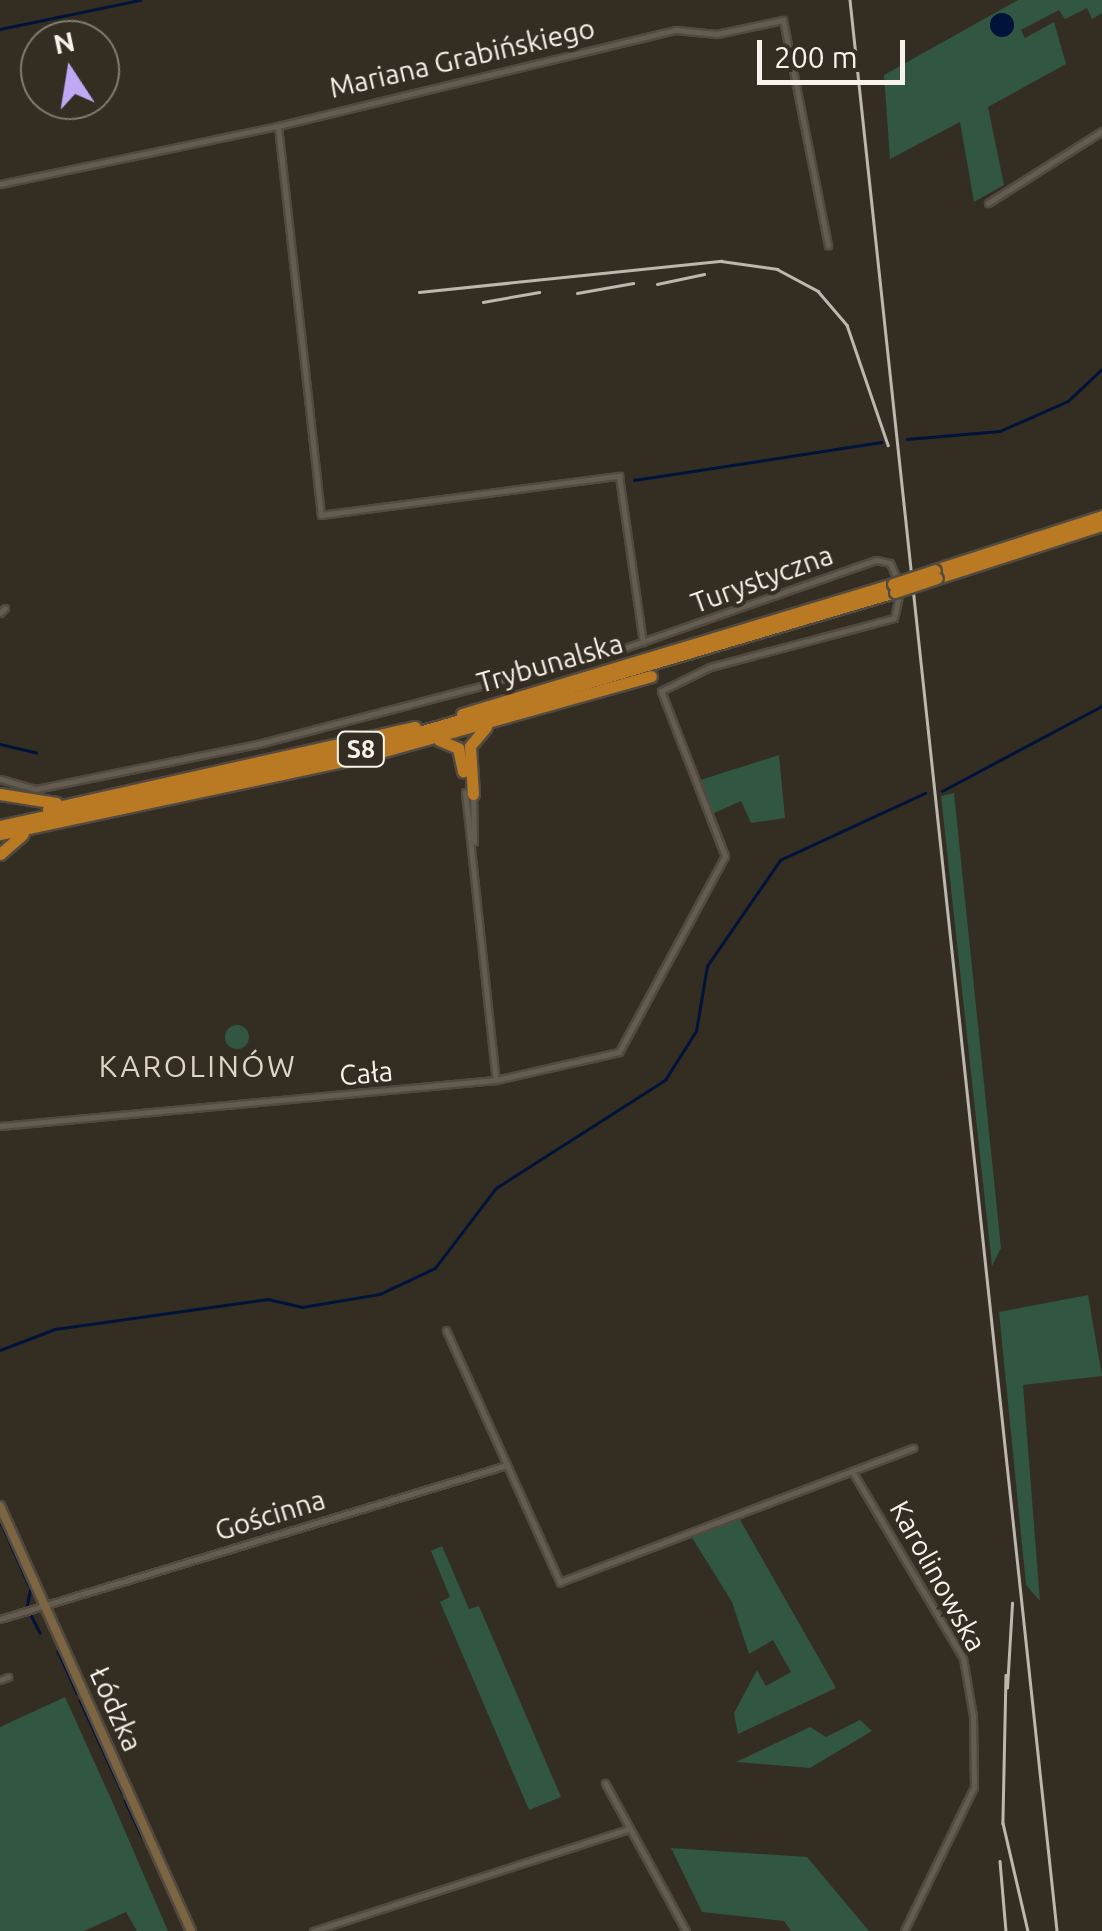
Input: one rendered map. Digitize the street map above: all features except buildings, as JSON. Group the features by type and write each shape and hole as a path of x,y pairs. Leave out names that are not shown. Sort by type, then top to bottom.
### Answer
{"highway":[{"name":"Trybunalska","path":"0,826 375,746 717,649 1102,516"},
{"name":"Trybunalska","path":"936,574 1102,524"},
{"name":"Trybunalska","path":"0,818 469,712 894,588"},
{"path":"0,834 430,740 494,723 717,649"},
{"path":"469,793 470,744 494,723"},
{"path":"430,740 458,748 469,793"},
{"path":"0,794 27,804 80,802"},
{"path":"0,854 22,834 56,824"}],"main road":[{"name":"Łódzka","path":"0,1506 191,1931"}],"street":[{"name":"Mariana Grabińskiego","path":"0,184 278,126 676,30 717,34 783,20 828,246"},
{"path":"0,779 36,788 258,744 643,642 619,476 332,518 317,506 278,126"},
{"path":"988,203 1102,131"},
{"name":"Turystyczna","path":"643,642 876,560 895,570 902,604 894,618 710,667 661,691 724,856"},
{"path":"469,793 496,1080"},
{"name":"Cała","path":"0,1126 496,1080 619,1052 724,856"},
{"path":"446,1330 560,1582 914,1448"},
{"name":"Gościnna","path":"0,1619 507,1465"},
{"name":"Karolinowska","path":"852,1470 962,1658 973,1716 974,1787 904,1931"},
{"path":"0,1680 8,1677"},
{"path":"604,1783 686,1931"},
{"path":"313,1931 410,1907 629,1829"}],"green space":[{"path":"1018,0 1102,0 1102,13 1092,19 1087,8 1065,19 1059,10 1021,30 1025,38 1054,22 1066,64 988,107 1004,185 974,202 960,122 890,159 884,75"},
{"path":"779,755 785,818 751,823 741,801 712,814 697,781"},
{"path":"954,793 1001,1248 992,1266 941,796"},
{"path":"237,1025 249,1037 237,1049 225,1037"},
{"path":"1088,1295 1102,1376 1023,1385 1040,1601 1026,1585 999,1312"},
{"path":"739,1518 836,1688 738,1734 734,1713 757,1670 766,1686 791,1672 773,1640 749,1654 732,1602 691,1536"},
{"path":"442,1546 469,1609 479,1606 561,1797 529,1810 440,1602 450,1597 431,1551"},
{"path":"65,1697 168,1931 137,1931 126,1912 84,1931 0,1931 0,1727"},
{"path":"860,1720 872,1731 810,1768 736,1762 810,1727 826,1737"},
{"path":"671,1848 807,1857 869,1931 791,1931 784,1921 702,1912"}],"water":[{"path":"1002,13 1011,16 1011,34 1002,37 993,34 990,25 993,16"}],"waterway":[{"path":"0,29 140,0"},
{"path":"907,439 1000,431 1068,401 1102,369"},
{"path":"634,480 881,442"},
{"path":"942,791 1102,706"},
{"path":"0,744 36,752"},
{"path":"0,1350 55,1329 268,1299 302,1307 380,1294 435,1268 496,1188 665,1080 696,1031 707,966 780,860 925,793"},
{"path":"0,1520 29,1585"},
{"path":"27,1605 30,1589"},
{"path":"30,1613 40,1633"},
{"path":"58,1651 77,1693"},
{"path":"80,1700 123,1794"},
{"path":"125,1800 142,1836"}],"railway":[{"path":"850,0 1057,1931"},
{"path":"419,292 721,261 777,269 818,291 847,325 888,445"},
{"path":"657,284 704,274"},
{"path":"577,293 633,283"},
{"path":"483,302 539,292"},
{"path":"1007,1688 1012,1603"},
{"path":"1006,1675 1003,1823 1028,1931"},
{"path":"1000,1861 1006,1931"}],"district":[{"name":"KAROLINÓW","path":"198,1066"}]}
